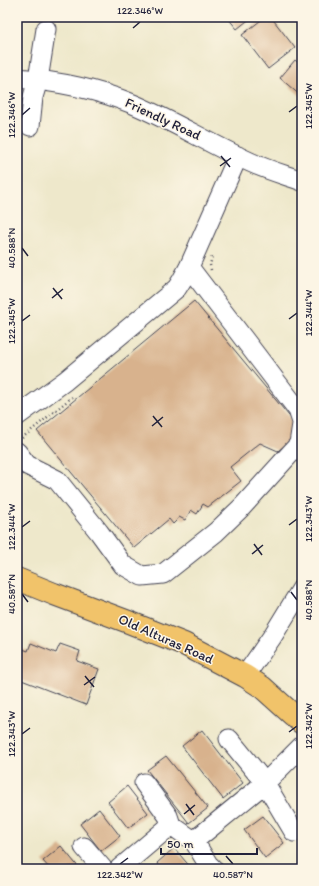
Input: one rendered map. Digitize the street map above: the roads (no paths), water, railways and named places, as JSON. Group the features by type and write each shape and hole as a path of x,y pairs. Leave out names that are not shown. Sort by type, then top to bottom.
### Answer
{"main road":[{"name":"Old Alturas Road","path":"17,579 184,644 245,676 267,690 302,723"}],"street":[{"path":"30,126 33,98 38,80 46,29"},
{"name":"Friendly Road","path":"17,78 59,83 105,94 132,104 185,128 268,170 302,181"},
{"path":"17,416 65,381 177,288 189,267 238,156"},
{"path":"17,452 27,465 57,480 99,532 123,565 142,576 162,574 216,532 242,507 299,444 302,423 298,410 189,267"},
{"path":"245,676 272,637 302,588"},
{"path":"229,739 265,783 294,832"},
{"path":"194,840 265,783 302,746"},
{"path":"144,783 168,816 171,824 194,840 208,864 213,869"},
{"path":"119,869 171,824"},
{"path":"84,847 103,869"}]}
